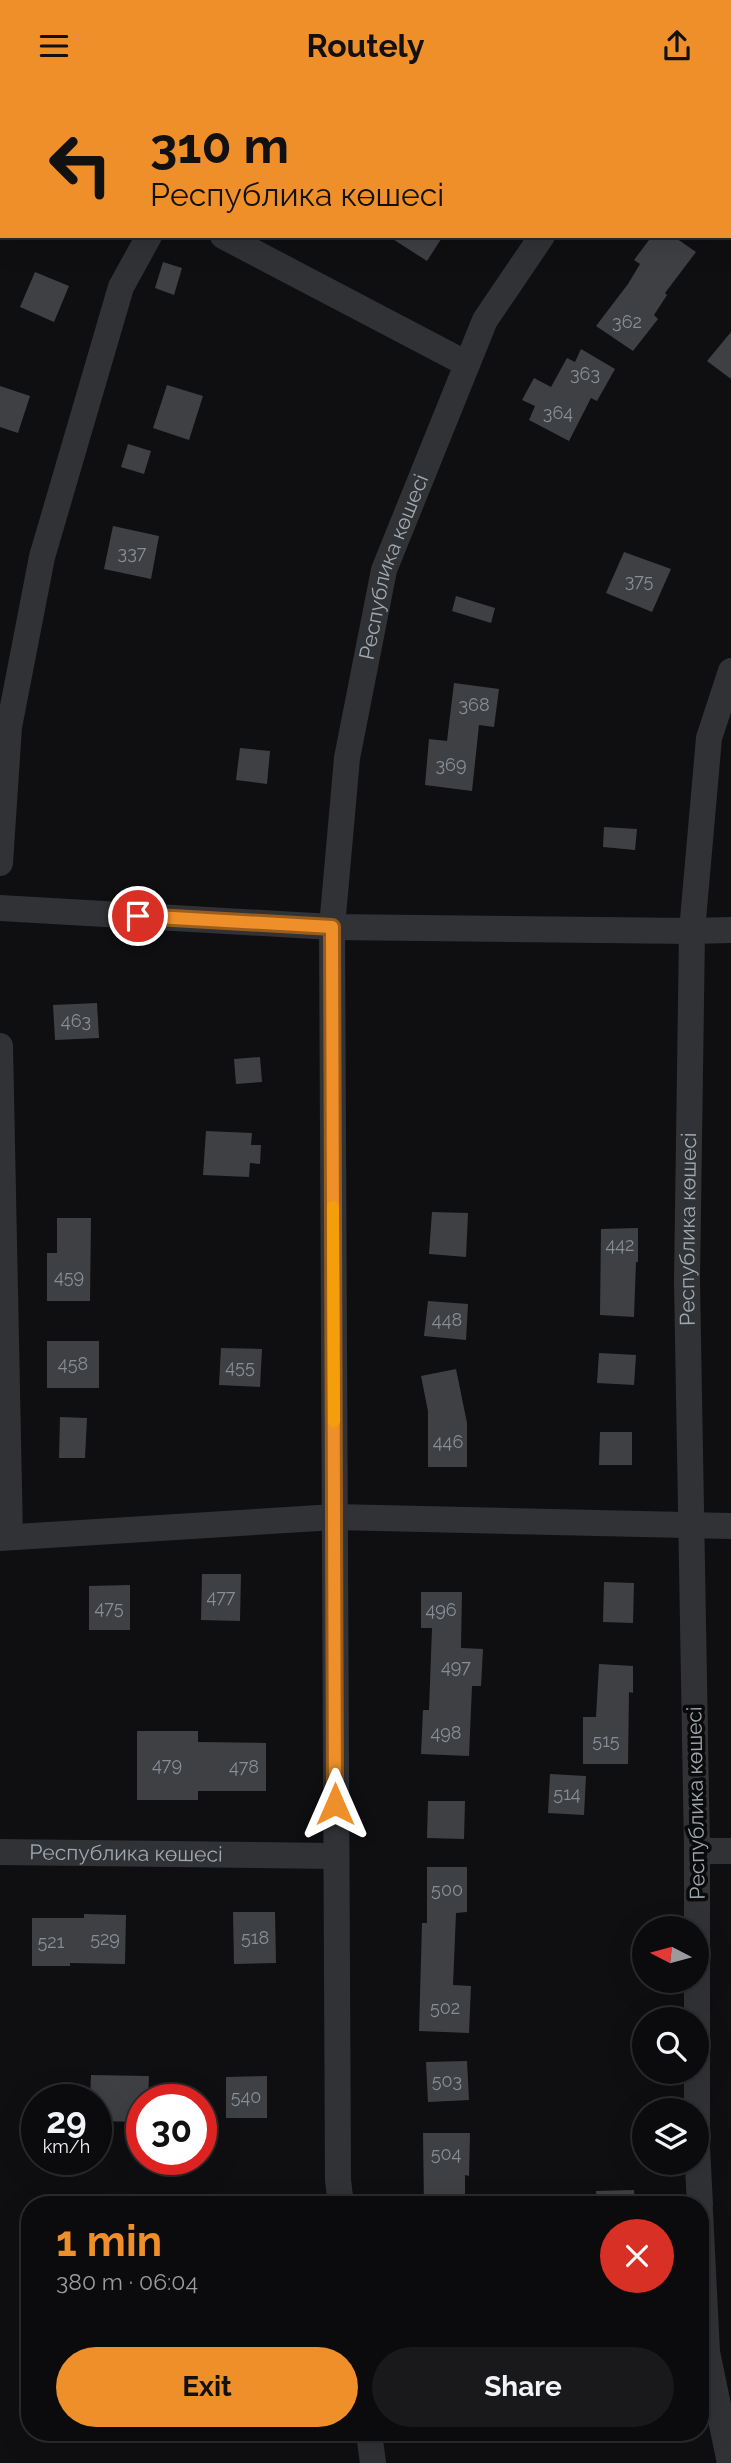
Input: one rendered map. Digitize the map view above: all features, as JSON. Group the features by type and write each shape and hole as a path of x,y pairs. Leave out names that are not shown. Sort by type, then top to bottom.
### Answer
{"street":[{"path":"0,863 9,727 42,557 121,287 148,238"},
{"path":"227,238 467,364"},
{"name":"Республика көшесі","path":"340,2196 335,1856 332,927 347,758 384,570 485,320 541,238"},
{"name":"Республика көшесі","path":"700,2196 697,2147 697,1851 687,1281 692,931 709,738 731,671"},
{"path":"0,908 332,927 731,930"},
{"path":"0,1046 5,1537 335,1517 731,1526"},
{"path":"697,1851 731,1851"},
{"name":"Республика көшесі","path":"0,1852 335,1856"},
{"path":"709,2362 730,2463"},
{"path":"370,2441 373,2463"}],"building":[{"path":"391,238 442,238 427,261"},
{"path":"650,238 676,238 696,252 665,293 667,295 654,315 658,319 633,351 596,326 640,264 634,260"},
{"path":"163,262 182,268 174,295 155,288"},
{"path":"35,272 69,286 54,322 20,307"},
{"path":"731,332 731,379 707,361"},
{"path":"581,349 615,369 597,401 591,398 569,441 529,420 535,406 522,400 534,378 551,387 567,358 575,362"},
{"path":"167,385 203,396 189,440 153,428"},
{"path":"0,386 30,396 18,433 0,427"},
{"path":"128,444 151,451 144,474 121,467"},
{"path":"113,526 159,536 151,579 104,569"},
{"path":"624,552 671,569 652,612 606,593"},
{"path":"456,596 495,608 491,623 452,611"},
{"path":"454,683 499,689 494,727 479,725 472,791 425,785 429,739 447,741"},
{"path":"240,748 270,751 267,784 236,780"},
{"path":"604,827 637,829 635,850 603,847"},
{"path":"97,1003 99,1038 55,1040 53,1005"},
{"path":"260,1057 262,1082 236,1084 234,1059"},
{"path":"206,1131 252,1133 251,1145 261,1145 260,1164 250,1163 249,1177 203,1175"},
{"path":"432,1212 468,1213 466,1257 429,1254"},
{"path":"57,1218 91,1218 90,1301 47,1301 47,1253 57,1253"},
{"path":"638,1228 634,1317 600,1315 601,1229"},
{"path":"428,1301 468,1304 466,1340 424,1336"},
{"path":"47,1341 99,1341 99,1388 47,1388"},
{"path":"221,1348 262,1349 260,1387 219,1385"},
{"path":"599,1353 636,1355 634,1385 597,1383"},
{"path":"456,1369 467,1423 467,1467 428,1467 428,1411 421,1376"},
{"path":"60,1417 87,1418 85,1458 59,1458"},
{"path":"600,1432 632,1432 632,1465 599,1465"},
{"path":"202,1574 241,1574 240,1621 201,1620"},
{"path":"604,1582 634,1583 633,1623 603,1622"},
{"path":"130,1585 130,1630 89,1630 89,1586"},
{"path":"421,1592 462,1592 461,1648 483,1649 481,1686 472,1686 469,1756 421,1754 423,1710 429,1710 432,1628 421,1628"},
{"path":"599,1664 633,1666 633,1693 629,1692 628,1764 583,1764 583,1717 596,1717"},
{"path":"137,1731 198,1731 198,1742 266,1743 266,1791 198,1791 198,1800 137,1800"},
{"path":"550,1774 586,1776 584,1815 548,1813"},
{"path":"428,1801 465,1801 464,1839 427,1838"},
{"path":"427,1867 467,1867 467,1912 456,1913 453,1985 471,1986 469,2033 419,2031 422,1923 427,1923"},
{"path":"233,1912 275,1912 276,1963 234,1964"},
{"path":"84,1914 126,1915 125,1964 70,1963 70,1966 32,1966 32,1918 84,1918"},
{"path":"467,2061 469,2100 428,2102 426,2062"},
{"path":"91,2075 149,2076 149,2084 126,2084 126,2122 112,2121 112,2084 91,2084"},
{"path":"267,2076 267,2118 226,2118 226,2077"},
{"path":"423,2133 470,2133 469,2176 465,2175 465,2196 424,2196"},
{"path":"634,2190 634,2196 596,2196 596,2191"}],"slow traffic":[{"path":"333,1207 334,1421"}],"route":[{"path":"138,916 332,927 335,1804"}]}
